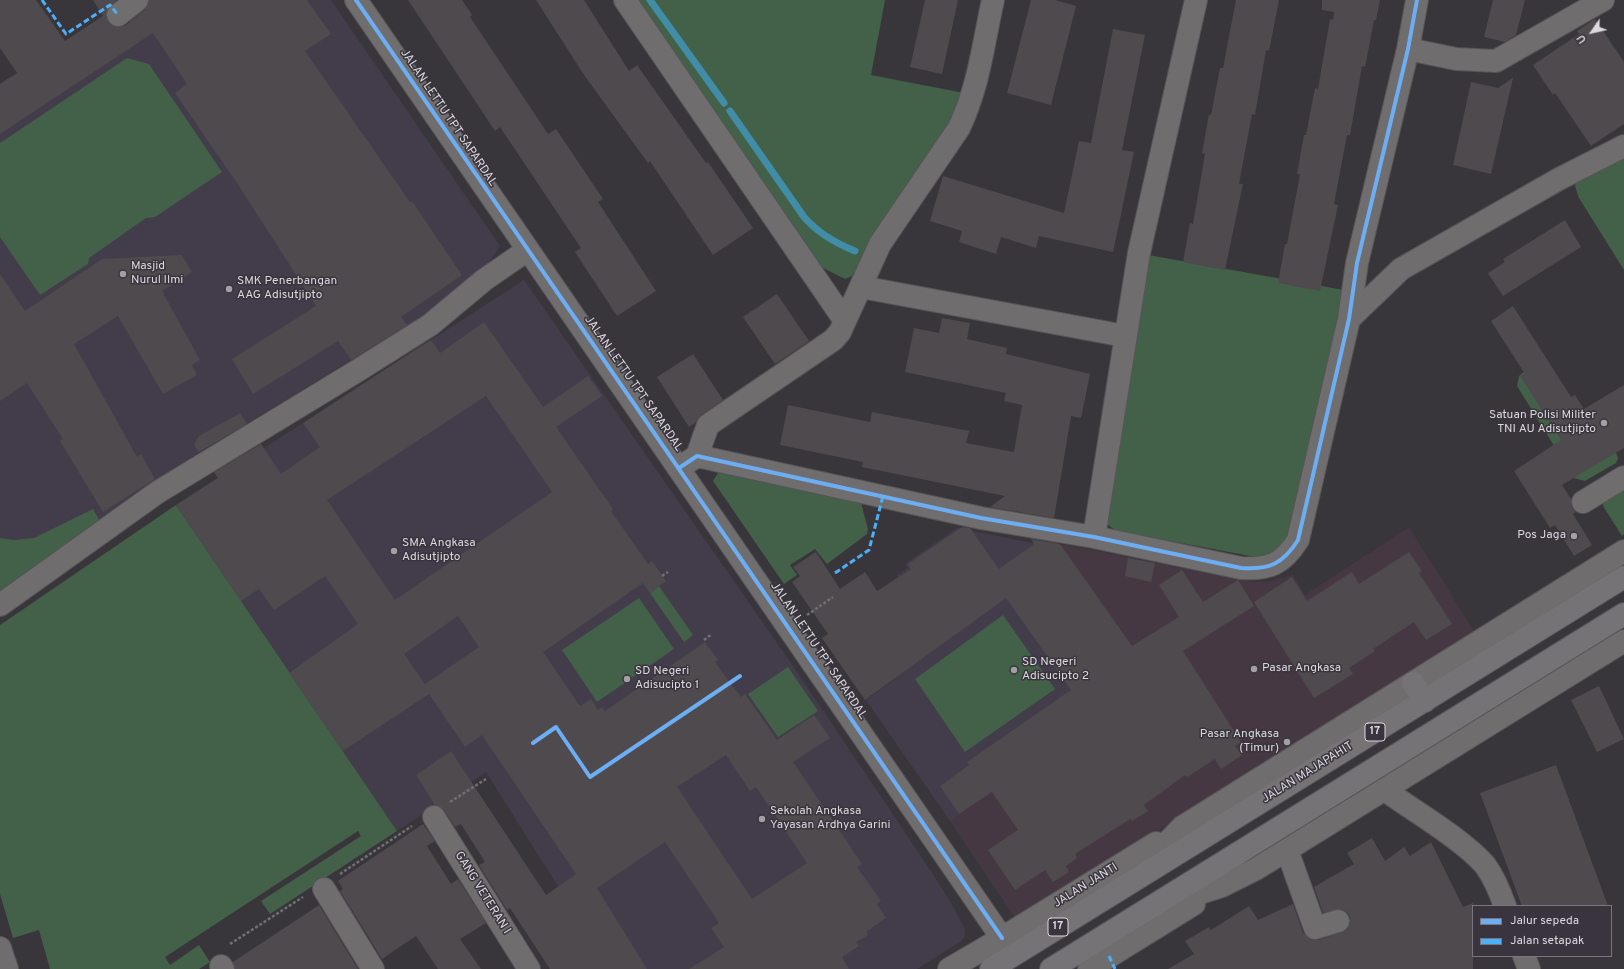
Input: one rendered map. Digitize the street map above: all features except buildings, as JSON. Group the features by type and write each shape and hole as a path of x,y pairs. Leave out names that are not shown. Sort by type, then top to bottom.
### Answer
{"highway":[{"name":"JALAN MAJAPAHIT","path":"991,969 1624,577"},
{"name":"17","path":"1052,969 1624,614"},
{"path":"1413,682 1425,701"}],"street":[{"path":"118,15 137,0"},
{"name":"JALAN LETTU TPT SAPARDAL","path":"356,0 526,250 688,462 1002,938"},
{"path":"625,0 845,321"},
{"path":"993,0 975,89 959,128 880,244 845,321 833,340 708,425 688,462 981,518 1094,537 1255,569 1275,564 1289,554 1298,540 1349,319 1357,263 1408,49 1417,0"},
{"path":"1094,537 1139,253 1196,0"},
{"path":"1408,49 1456,59 1496,61 1603,0"},
{"path":"1349,319 1401,269 1559,179 1624,146"},
{"path":"0,605 158,492 430,325 484,280 526,250"},
{"path":"861,287 1125,336"},
{"path":"1582,502 1624,476"},
{"path":"1126,886 1182,826 1624,551"},
{"path":"1089,969 1112,963 1222,886 1287,850 1624,642"},
{"path":"1385,790 1471,850 1486,866 1500,890 1505,905"},
{"name":"GANG VETERAN I","path":"440,811 529,969"},
{"name":"JALAN JANTI","path":"948,969 1002,938 1182,826"},
{"path":"1287,850 1315,928 1338,921"},
{"path":"323,886 373,969"},
{"path":"1144,911 1222,886"},
{"path":"0,948 7,969"},
{"path":"1524,957 1529,969"}],"path":[{"path":"662,576 668,572"},
{"path":"804,617 833,597"},
{"path":"704,640 712,634"},
{"path":"440,811 486,779"},
{"path":"222,967 214,955 323,886 413,826"}],"shaded area":[{"name":"SMK Penerbangan AAG Adisutjipto","path":"154,0 331,0 500,246 485,268 432,309 353,363 351,360 198,453 107,516 0,564 0,84 105,15 127,47 141,38 129,20"},
{"path":"524,280 791,663 950,901 965,929 965,937 960,942 917,969 610,969 486,772 397,831 176,505"},
{"path":"1409,527 1476,634 1016,919 950,821 1145,688 1118,627 1060,544 1253,582 1266,582 1293,575 1305,595"},
{"name":"SD Negeri Adisucipto 2","path":"957,528 1033,543 1060,544 1119,627 1145,688 950,821 866,700 899,676 854,610 899,579 897,575 908,568 905,564"}],"green space":[{"path":"633,0 885,0 871,75 964,93 960,107 852,276 845,279 817,265"},
{"path":"127,58 149,64 222,172 155,217 146,218 89,258 88,264 40,295 0,237 0,143"},
{"path":"1624,155 1624,270 1579,198 1575,186 1576,181"},
{"path":"1148,255 1344,290 1290,532 1280,546 1263,556 1256,557 1117,531 1108,525 1105,520"},
{"path":"1524,372 1525,374 1521,376 1616,453 1618,458 1616,463 1585,481 1574,478 1517,386 1519,376"},
{"path":"726,470 861,503 868,529 867,534 827,564 815,549 790,565 797,575 784,584 713,481 718,473"},
{"path":"1624,487 1624,534 1622,536 1603,506 1604,500"},
{"path":"176,505 397,831 270,914 261,901 361,836 358,831 165,957 170,965 199,945 210,962 199,969 50,969 39,930 13,938 0,894 0,625"},
{"path":"93,509 101,523 0,591 0,538 14,540 34,538"},
{"path":"659,586 693,635 684,642 650,593"},
{"path":"639,598 674,649 597,702 562,650"},
{"path":"1003,615 1055,689 965,752 915,679"},
{"path":"788,667 818,711 778,737 748,694"}],"waterway":[{"path":"650,0 724,103"},
{"path":"730,111 804,217 827,237 855,251"}],"marked path":[{"path":"42,0 66,34 110,5 118,15"},
{"path":"835,573 869,550 883,496"},
{"path":"1109,956 1115,969"}],"cycle path":[{"path":"356,0 1002,938"},
{"path":"679,468 697,456 981,518 1094,537 1241,568 1260,568 1274,564 1281,560 1287,555 1298,540 1349,319 1357,263 1408,49 1417,0"},
{"path":"533,743 556,727 590,777 740,676"}],"place":[{"name":"Masjid Nurul Ilmi","path":"123,274"},
{"name":"SMK Penerbangan AAG Adisutjipto","path":"229,289"},
{"name":"Satuan Polisi Militer TNI AU Adisutjipto","path":"1604,423"},
{"name":"Pos Jaga","path":"1574,536"},
{"name":"SMA Angkasa Adisutjipto","path":"394,551"},
{"name":"Pasar Angkasa","path":"1254,669"},
{"name":"SD Negeri Adisucipto 2","path":"1014,670"},
{"name":"SD Negeri Adisucipto 1","path":"627,679"},
{"name":"Pasar Angkasa (Timur)","path":"1287,742"},
{"name":"Sekolah Angkasa Yayasan Ardhya Garini","path":"762,819"}]}
